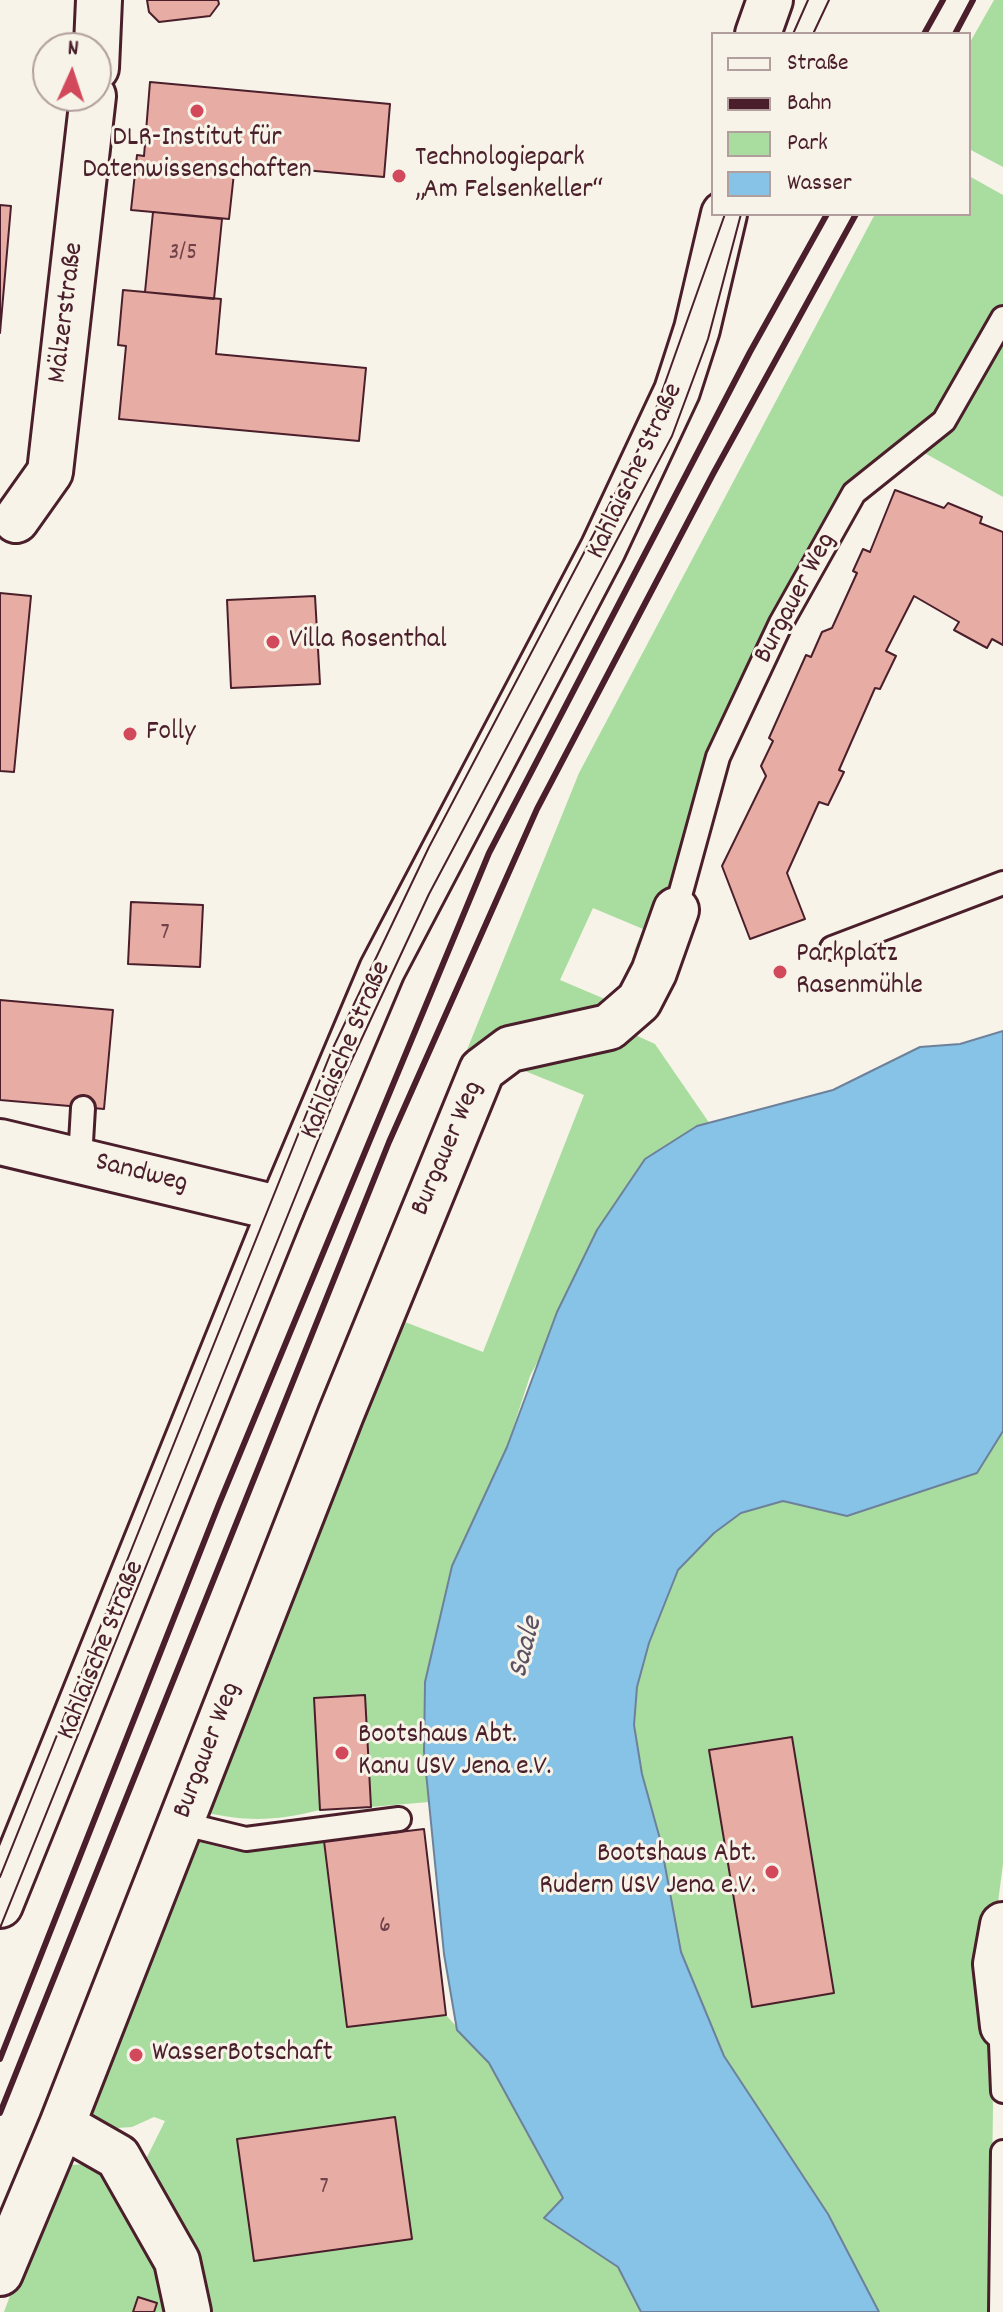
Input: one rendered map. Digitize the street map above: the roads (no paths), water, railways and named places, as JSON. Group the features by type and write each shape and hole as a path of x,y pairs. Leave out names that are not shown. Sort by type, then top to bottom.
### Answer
{"street":[{"path":"98,32 99,0"},
{"path":"759,32 770,0"},
{"name":"Mälzerstraße","path":"16,520 50,472 91,112"},
{"name":"Kahlaische Straße","path":"0,1905 281,1209 382,970 603,549 677,391 697,329 724,216"},
{"name":"Burgauer Weg","path":"0,2273 62,2125 341,1414 482,1070 510,1049 609,1027 639,1001 654,972 676,910"},
{"name":"Sandweg","path":"0,1142 281,1209"},
{"path":"1002,2023 996,1964 1003,1925"},
{"path":"62,2125 118,2157 177,2261 188,2312"}],"lane":[{"name":"Burgauer Weg","path":"676,910 718,757 781,623 854,493 944,421 1003,318"},
{"path":"832,948 1003,883"},
{"path":"80,1159 83,1108"},
{"path":"180,1823 246,1839 399,1819"},
{"path":"1002,2023 1003,2091"},
{"path":"1001,2308 1003,2152"}],"water":[{"name":"Saale","path":"1003,1031 1003,1431 977,1473 847,1516 783,1501 741,1513 714,1533 678,1570 649,1643 637,1687 634,1725 642,1774 660,1839 681,1952 724,2056 828,2214 879,2312 641,2312 618,2267 544,2218 563,2198 489,2063 457,2030 444,1954 424,1752 425,1682 452,1566 507,1447 557,1312 597,1230 645,1159 697,1126 833,1090 920,1047 960,1044"}],"tram line":[{"path":"794,32 808,0"},
{"path":"814,32 829,0"},
{"path":"0,1877 332,1050 429,847 648,431 724,216"},
{"path":"0,1928 342,1081 429,894 672,436 708,339 740,216"}],"railway":[{"path":"925,32 943,0"},
{"path":"956,32 973,0"},
{"path":"0,2059 219,1504 489,853 750,352 826,216"},
{"path":"0,2113 389,1142 537,809 713,474 855,216"}],"place":[{"name":"DLR-Institut für Datenwissenschaften","path":"197,111"},
{"name":"Technologiepark „Am Felsenkeller“","path":"399,176"},
{"name":"Villa Rosenthal","path":"273,642"},
{"name":"Folly","path":"130,734"},
{"name":"Parkplatz Rasenmühle","path":"780,972"},
{"name":"Bootshaus Abt. Kanu USV Jena e.V.","path":"342,1753"},
{"name":"Bootshaus Abt. Rudern USV Jena e.V.","path":"772,1872"},
{"name":"WasserBotschaft","path":"136,2055"}]}
